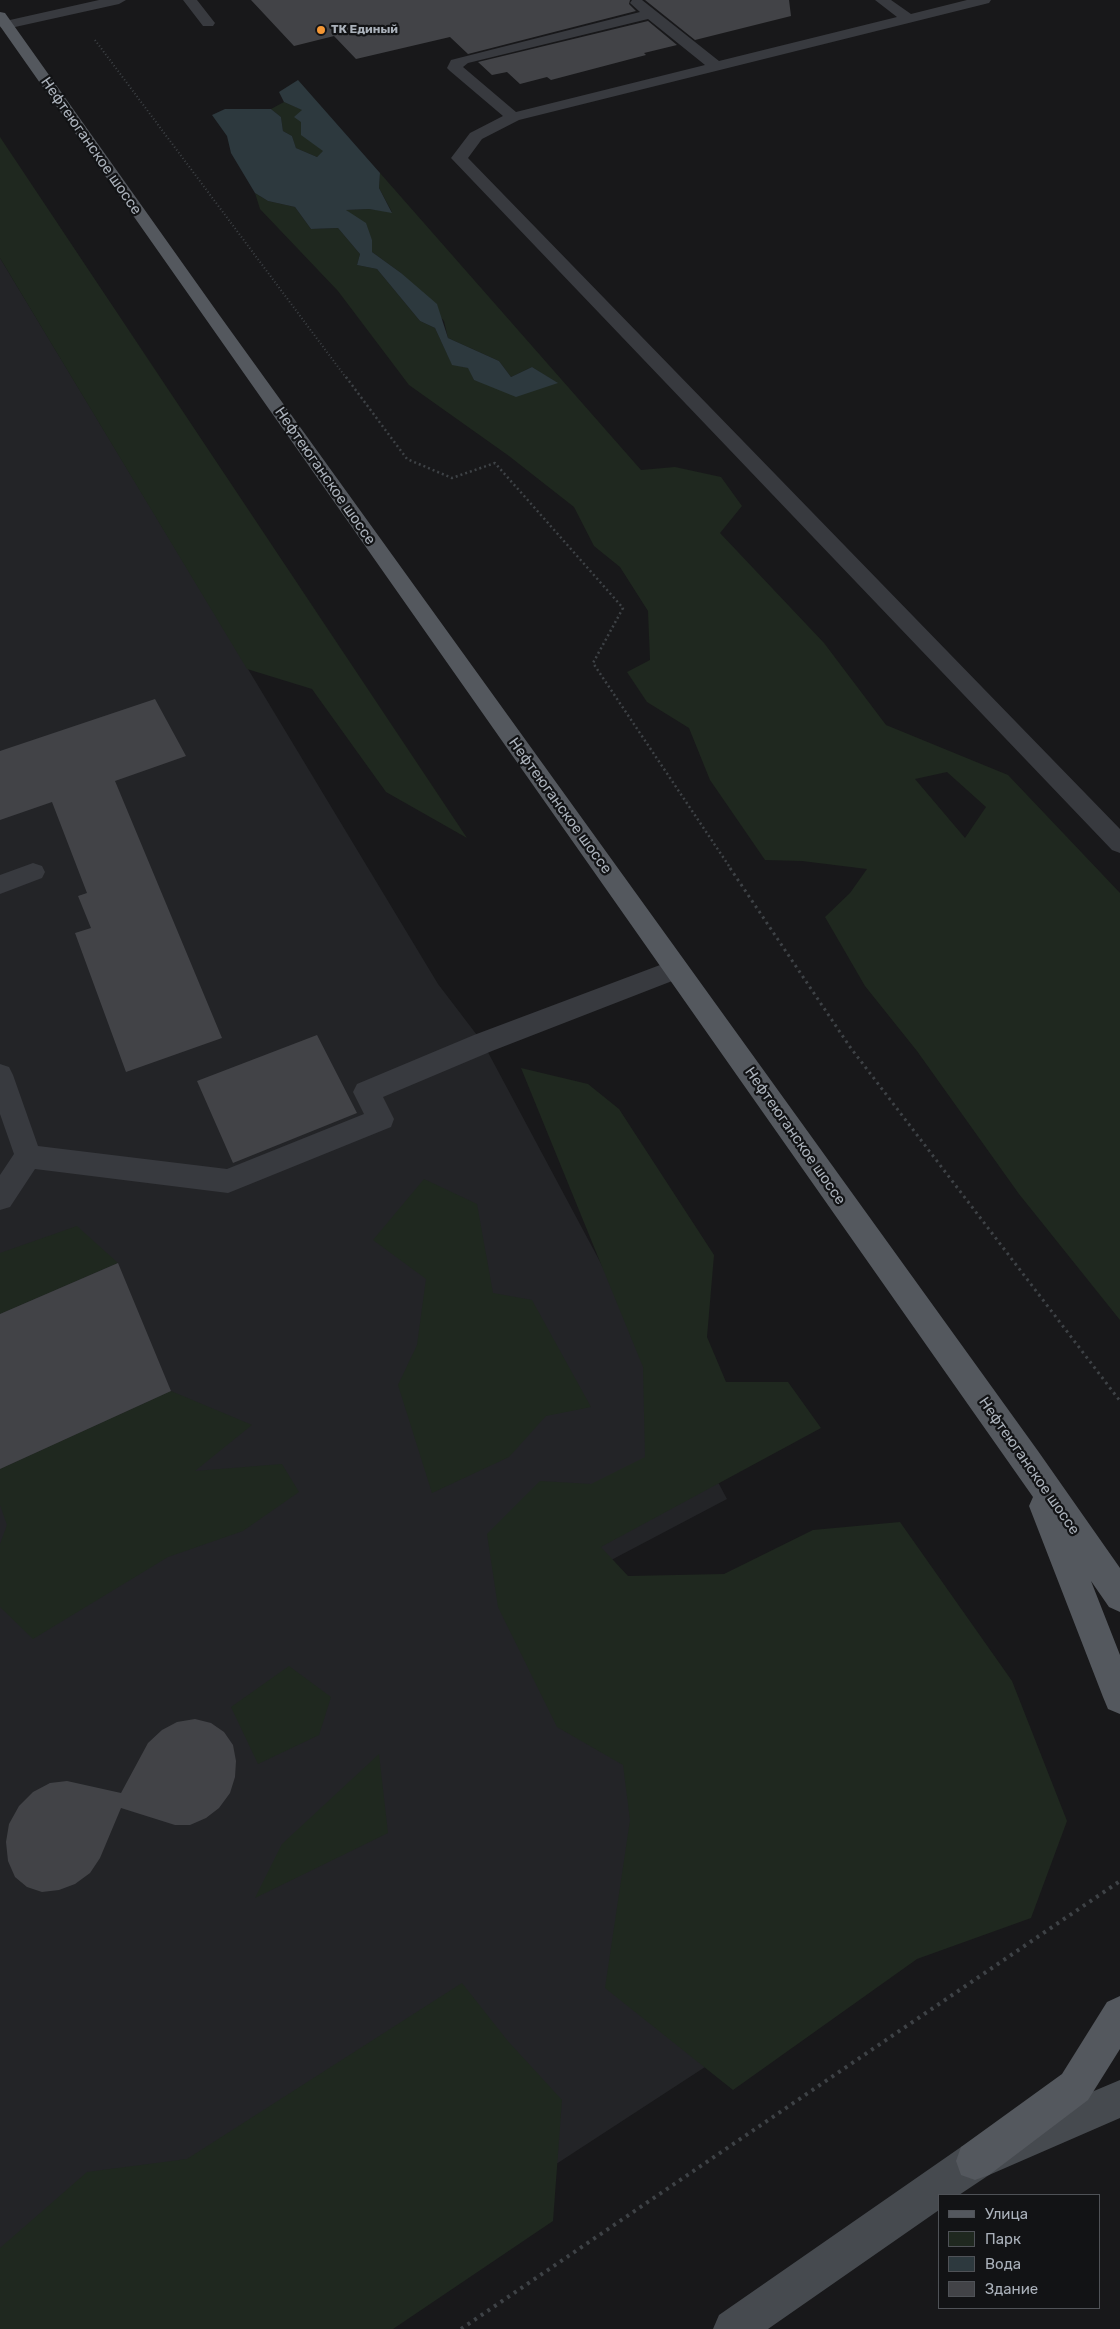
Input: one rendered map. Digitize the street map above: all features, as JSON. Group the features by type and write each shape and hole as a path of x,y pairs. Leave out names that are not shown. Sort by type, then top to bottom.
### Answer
{"main road":[{"name":"Нефтеюганское шоссе","path":"3,20 1027,1461 1120,1596"},
{"path":"1027,1461 1120,1566"},
{"path":"1027,1461 1120,1697"},
{"path":"733,2329 975,2161 1075,2087 1120,2015"},
{"path":"975,2161 1120,2099"}],"lane":[{"path":"3,20 73,10 119,0"},
{"path":"190,0 208,23"},
{"path":"633,0 716,66"},
{"path":"882,0 906,18"},
{"path":"984,0 513,118 476,136 459,158 1120,844"},
{"path":"513,118 455,68 456,63 472,57 651,14"},
{"path":"0,885 34,872"},
{"path":"28,1156 228,1181 380,1119 366,1092 483,1043 676,968"},
{"path":"0,1075 28,1156"},
{"path":"0,1198 28,1156"}],"path":[{"path":"73,10 407,459 452,478 495,463 623,608 593,663 850,1047 1120,1401"},
{"path":"461,2329 1120,1881"}],"shaded area":[{"path":"0,258 438,984 483,1043 727,1499 579,1577 946,1910 303,2329 0,2329"}],"green space":[{"path":"284,102 303,110 301,122 324,151 317,157 296,148 292,136 283,131 281,117 271,109"},
{"path":"0,137 467,838 386,792 312,689 247,669 0,258"},
{"path":"380,173 641,470 675,467 721,477 742,506 720,533 824,643 886,725 1008,775 1120,893 1120,1320 1019,1194 917,1051 865,986 825,917 850,893 867,869 802,861 765,860 710,780 689,728 647,702 627,672 650,660 648,611 620,567 594,546 574,507 509,456 409,385 338,291 260,209 255,193 268,201 295,207 311,229 338,228 360,254 357,265 377,269 420,321 435,328 452,364 469,368 474,380 557,383 532,367 511,377 499,361 448,338 444,321 401,273 372,252 372,240 346,210 369,209 392,212 379,188","holes":["947,772 986,807 965,838 915,779"]},
{"path":"521,1068 588,1084 619,1109 714,1255 707,1337 726,1382 788,1382 821,1428 601,1547 628,1576 724,1574 813,1530 900,1522 1012,1681 1067,1821 1031,1918 917,1959 733,2090 605,1988 630,1820 623,1765 557,1727 498,1607 487,1534 540,1481 591,1484 645,1457 643,1367"},
{"path":"424,1179 477,1204 493,1293 532,1300 591,1407 546,1416 509,1457 432,1493 398,1385 417,1345 426,1279 373,1240"},
{"path":"77,1226 118,1263 0,1314 0,1253"},
{"path":"171,1391 252,1425 195,1471 282,1464 299,1492 243,1531 168,1557 33,1639 0,1607 0,1544 7,1525 0,1505 0,1469"},
{"path":"289,1666 331,1697 319,1735 258,1764 231,1707"},
{"path":"379,1754 388,1833 255,1898 282,1844"},
{"path":"462,1983 507,2040 562,2100 553,2221 393,2329 0,2329 0,2248 87,2172 187,2159"}],"water":[{"path":"298,80 380,173 379,188 392,213 369,209 346,210 366,223 372,240 372,252 401,273 437,304 448,338 499,361 511,377 532,367 558,383 516,397 474,380 468,368 452,365 435,328 420,321 377,269 357,265 360,254 338,228 311,229 295,207 268,201 255,193 231,153 227,136 212,115 225,109 271,109 281,117 283,131 292,136 296,148 317,157 323,151 301,135 301,122 294,117 302,110 284,102 279,92"}],"building":[{"path":"251,0 630,0 629,4 636,11 468,54 450,37 356,59 334,36 294,46"},
{"path":"645,0 789,0 791,16 695,40"},
{"path":"648,21 677,45 551,80 547,77 520,84 507,72 492,75 478,62"},
{"path":"155,699 186,756 115,781 222,1038 126,1072 75,933 91,928 78,896 87,893 52,802 0,820 0,751"},
{"path":"317,1035 357,1113 233,1163 197,1081"},
{"path":"118,1263 171,1391 0,1469 0,1314"},
{"path":"195,1719 211,1723 224,1732 233,1745 236,1761 235,1777 230,1793 219,1808 206,1818 190,1825 175,1825 121,1808 100,1858 90,1873 75,1884 59,1890 42,1892 27,1887 15,1877 8,1861 6,1842 9,1824 19,1806 33,1792 50,1783 67,1781 121,1793 148,1743 162,1730 177,1722"}],"place":[{"name":"ТК Единый","path":"321,30"}]}
